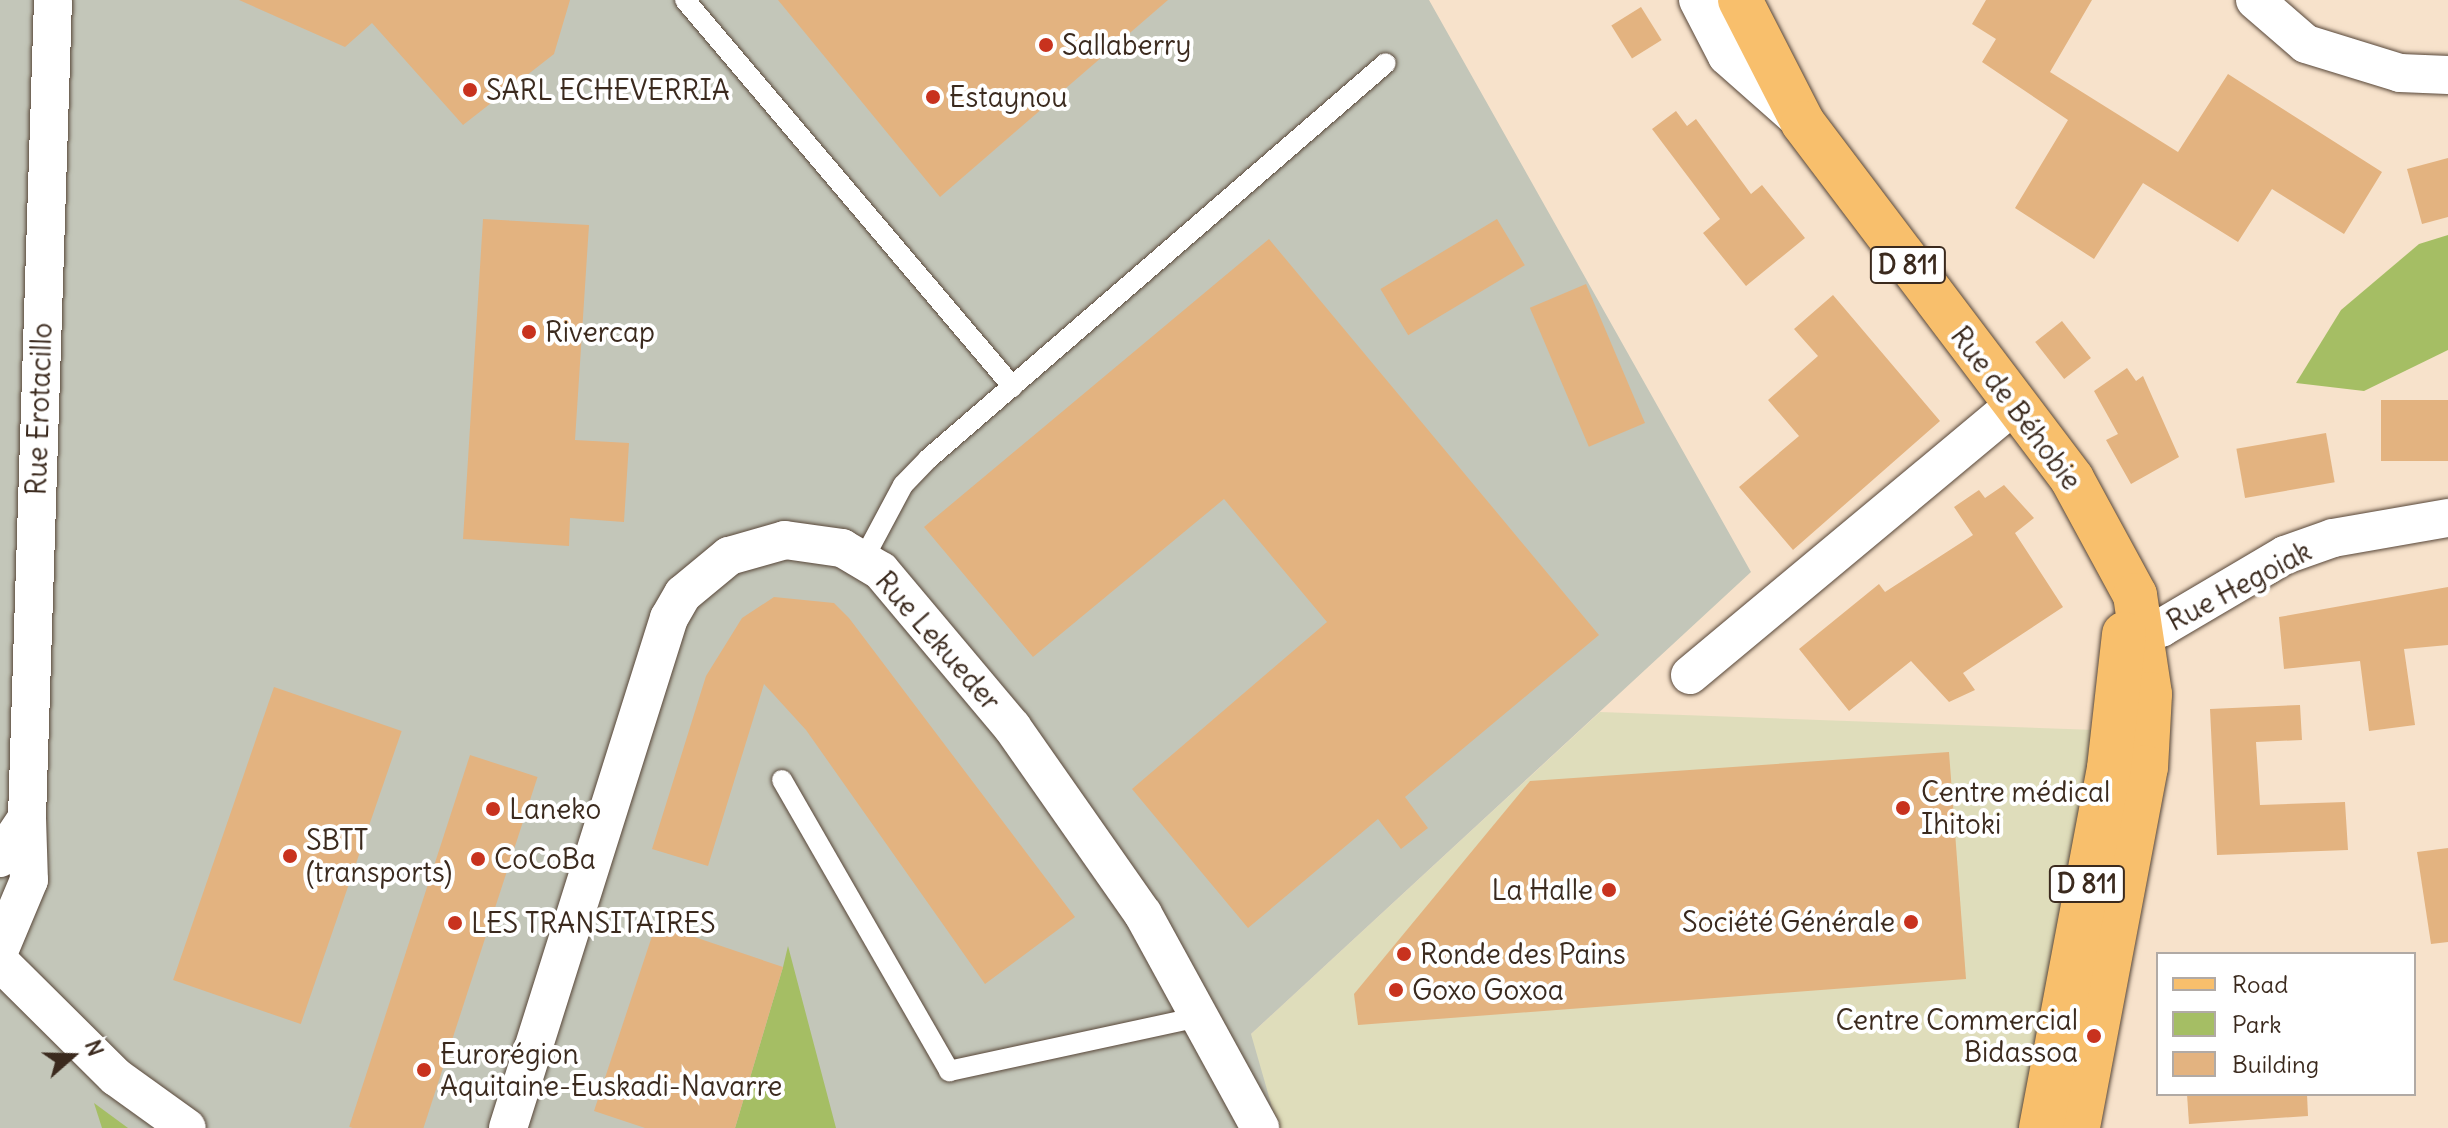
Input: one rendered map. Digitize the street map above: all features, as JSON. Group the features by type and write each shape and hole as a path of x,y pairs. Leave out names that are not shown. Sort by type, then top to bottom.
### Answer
{"main road":[{"name":"Rue de Béhobie","path":"1740,0 1803,123 2016,403 2108,537 2150,694 2146,767 2078,1128"},
{"name":"Rue de Béhobie","path":"2041,1128 2134,637"}],"street":[{"name":"Rue Erotacillo","path":"0,949 29,880 27,818 53,0"},
{"path":"1698,0 1727,56 1803,123"},
{"path":"2255,0 2306,44 2400,73 2448,75"},
{"path":"1690,675 2016,403"},
{"name":"Rue Hegoiak","path":"2134,637 2285,555 2333,538 2448,518"},
{"name":"Rue Lekueder","path":"508,1128 654,659 683,594 729,556 757,545 818,541 863,560 921,616 1067,798 1203,1016 1260,1128"},
{"path":"0,858 27,818"},
{"path":"0,962 116,1077 187,1128"}],"lane":[{"path":"685,0 1013,387"},
{"path":"863,560 903,485 1386,63"},
{"path":"782,780 949,1071 1203,1016"}],"shaded area":[{"path":"0,0 1429,0 1751,572 1251,1034 1278,1128 0,1128"},
{"path":"1600,712 2124,731 2059,1128 1278,1128 1250,1035"}],"green space":[{"path":"2448,235 2448,350 2364,391 2296,383 2341,310 2419,244"},
{"path":"788,946 836,1128 735,1128 783,967"},
{"path":"94,1103 128,1128 102,1128"}],"building":[{"name":"SARL ECHEVERRIA","path":"239,0 570,0 554,54 463,125 372,23 345,47"},
{"name":"Estaynou","path":"778,0 1168,0 940,197"},
{"path":"1986,0 2092,0 2050,72 2178,152 2228,74 2382,172 2344,234 2272,189 2238,242 2143,183 2094,259 2015,208 2068,120 1982,62 1996,39 1972,24"},
{"path":"1641,7 1662,40 1632,59 1611,26"},
{"path":"1676,111 1687,126 1696,119 1751,194 1762,185 1805,238 1746,286 1703,233 1720,219 1652,129"},
{"path":"2448,158 2448,217 2422,224 2407,169"},
{"name":"Rivercap","path":"483,219 589,225 575,440 629,443 624,522 570,518 569,546 463,539"},
{"path":"1497,219 1525,265 1408,335 1380,289"},
{"path":"1269,239 1599,635 1405,797 1428,828 1401,849 1378,819 1248,928 1132,789 1327,622 1224,499 1033,657 924,527"},
{"path":"1586,284 1645,423 1589,447 1530,308"},
{"path":"1833,295 1940,421 1793,550 1739,487 1799,436 1768,400 1818,356 1794,329"},
{"path":"2062,321 2091,358 2064,379 2035,342"},
{"path":"2127,368 2136,381 2143,376 2179,457 2131,484 2106,440 2118,434 2094,391"},
{"path":"2381,400 2448,400 2448,461 2381,461"},
{"path":"2326,433 2335,482 2245,498 2236,449"},
{"path":"2004,485 2034,518 2015,533 2063,607 1963,673 1975,690 1949,702 1911,661 1849,711 1799,649 1879,584 1885,592 1973,535 1954,507 1979,490 1985,498"},
{"path":"2448,587 2448,645 2404,649 2415,725 2369,731 2360,661 2284,669 2279,617"},
{"path":"774,597 834,603 849,618 1075,917 985,984 806,730 764,684 708,866 652,849 706,676 742,618"},
{"name":"SBTT (transports)","path":"274,687 402,731 301,1024 173,980"},
{"path":"2300,705 2302,740 2256,742 2260,805 2345,802 2348,850 2217,855 2210,709"},
{"path":"1949,752 1966,979 1358,1025 1354,994 1530,781"},
{"name":"LES TRANSITAIRES","path":"470,755 538,777 423,1128 349,1127"},
{"path":"2448,848 2448,942 2431,944 2417,852"},
{"path":"656,924 783,967 735,1128 645,1128 594,1111"},
{"path":"2187,1096 2307,1096 2308,1116 2189,1124"}],"place":[{"name":"Sallaberry","path":"1046,45"},
{"name":"SARL ECHEVERRIA","path":"470,90"},
{"name":"Estaynou","path":"933,97"},
{"name":"Rivercap","path":"529,332"},
{"name":"Centre médical Ihitoki","path":"1903,808"},
{"name":"Laneko","path":"493,809"},
{"name":"SBTT (transports)","path":"290,856"},
{"name":"CoCoBa","path":"478,859"},
{"name":"La Halle","path":"1609,890"},
{"name":"Société Générale","path":"1911,922"},
{"name":"LES TRANSITAIRES","path":"455,923"},
{"name":"Ronde des Pains","path":"1404,954"},
{"name":"Goxo Goxoa","path":"1396,990"},
{"name":"Centre Commercial Bidassoa","path":"2094,1036"},
{"name":"Eurorégion Aquitaine-Euskadi-Navarre","path":"424,1070"}]}
